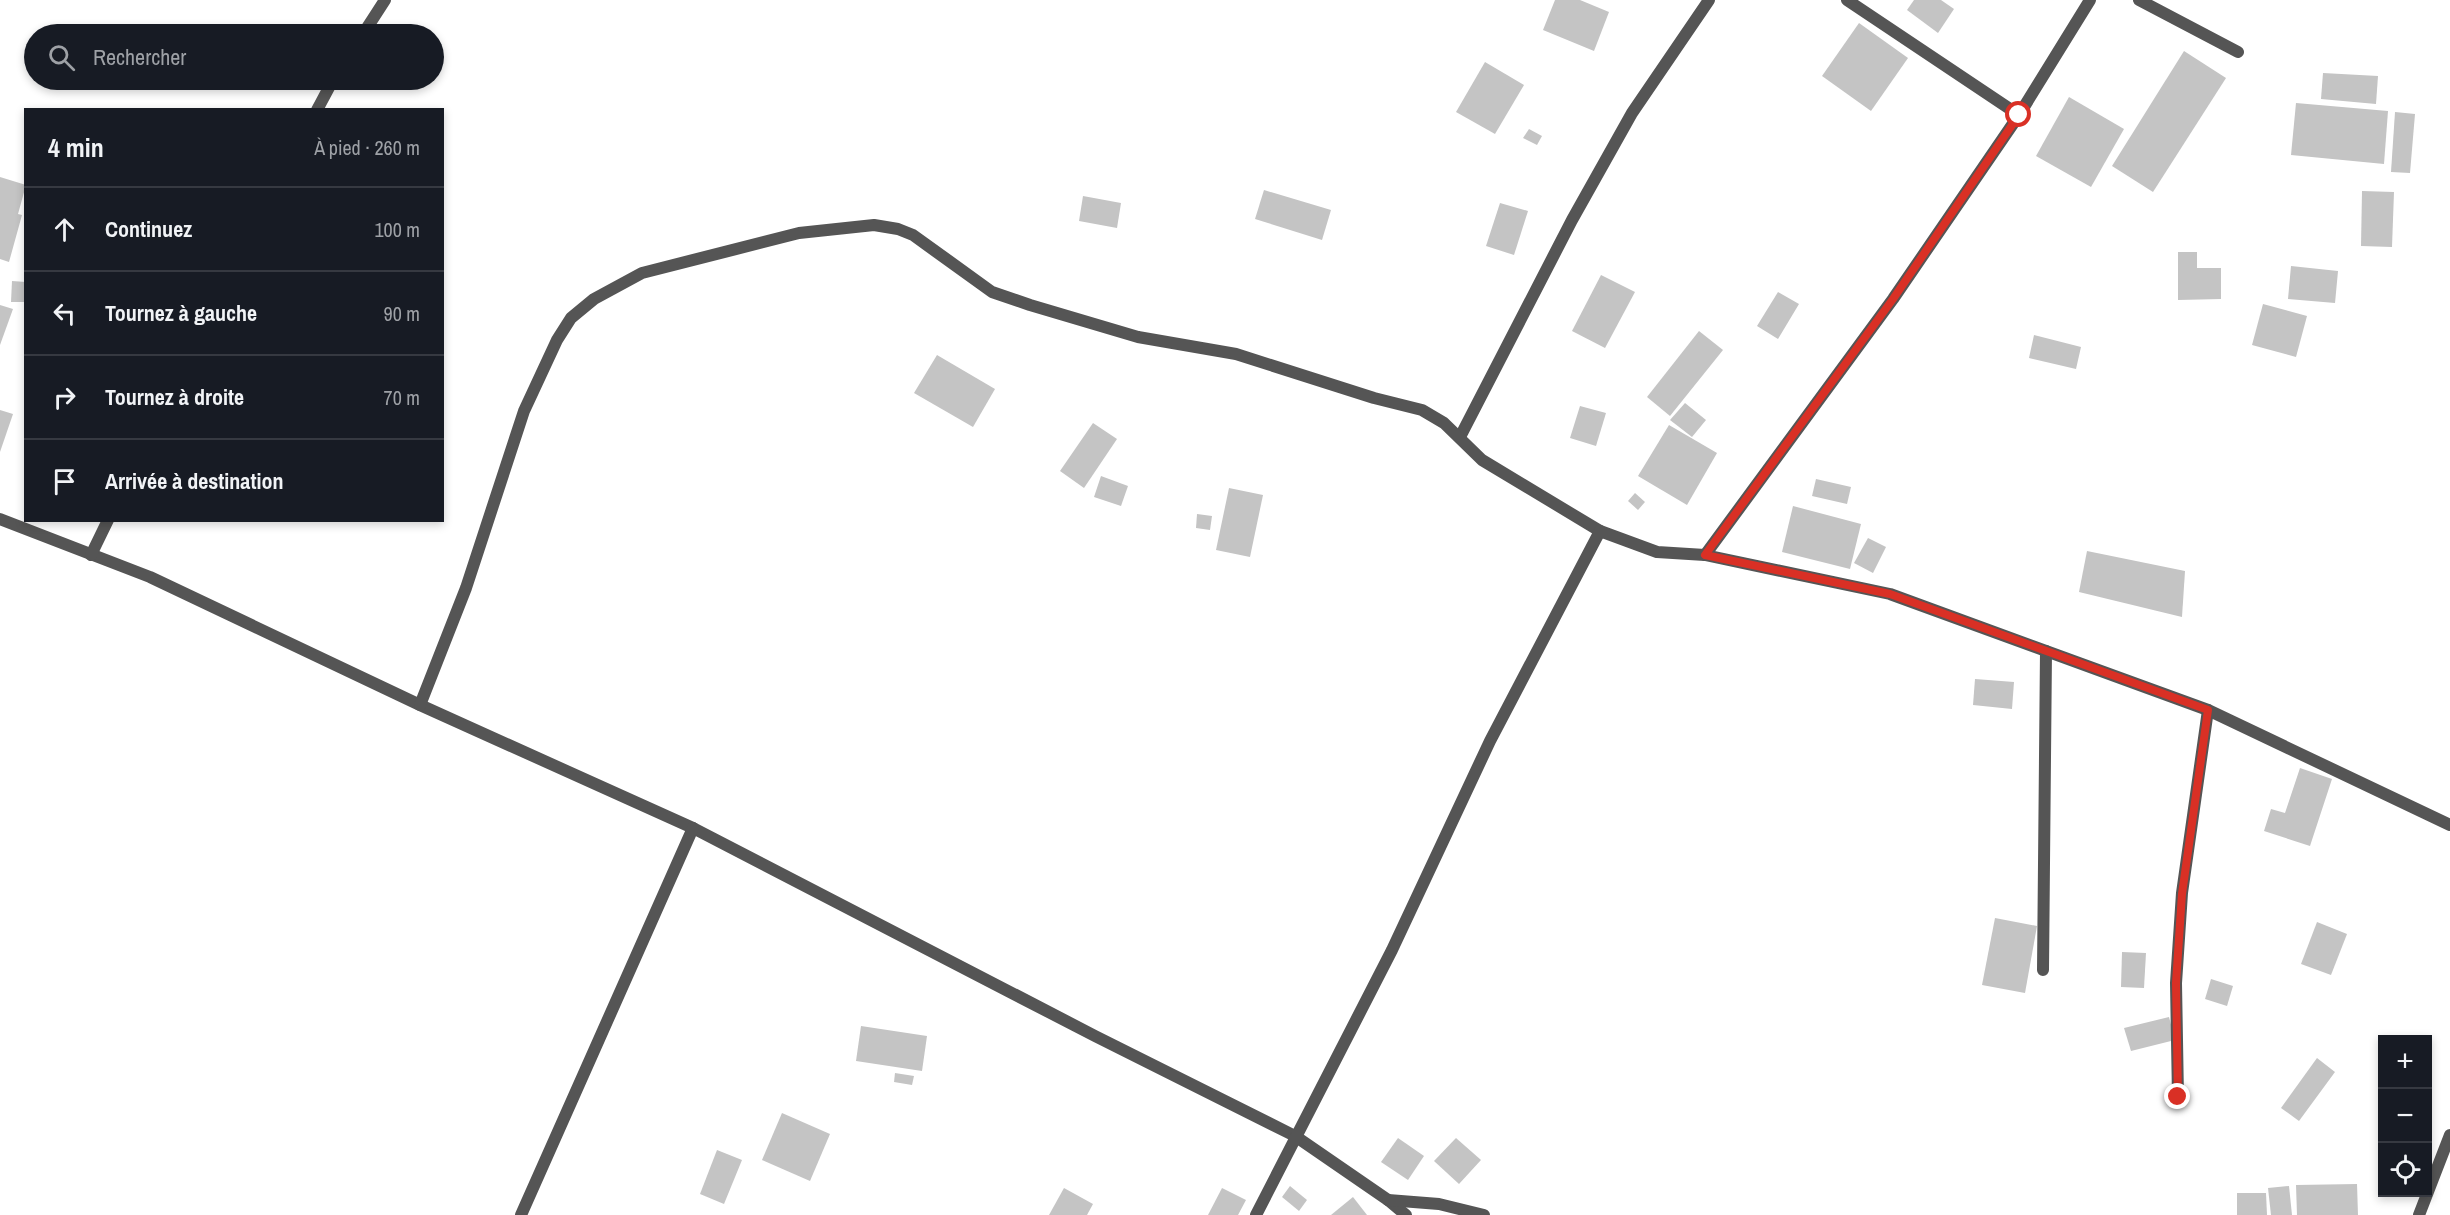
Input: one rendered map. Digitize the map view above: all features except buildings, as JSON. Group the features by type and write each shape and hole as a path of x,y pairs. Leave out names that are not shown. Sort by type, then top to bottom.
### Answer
{"street":[{"path":"369,24 385,0"},
{"path":"1460,437 1572,220 1632,113 1709,0"},
{"path":"1847,0 2019,115"},
{"path":"1705,555 1893,299 2019,115 2090,0"},
{"path":"2139,0 2238,52"},
{"path":"318,108 328,90"},
{"path":"420,705 466,588 524,411 557,340 572,318 594,299 642,273 799,233 874,225 898,229 913,235 992,292 1030,306 1138,338 1236,354 1374,398 1422,410 1444,423 1482,460 1600,531 1657,552 1705,555 1890,594 2208,710 2450,825"},
{"path":"0,519 150,577 420,705 693,828 1095,1036 1295,1136 1406,1215"},
{"path":"91,555 107,522"},
{"path":"1256,1215 1392,950 1490,741 1600,531"},
{"path":"2043,970 2046,651"},
{"path":"2178,1097 2176,983 2182,894 2208,710"},
{"path":"521,1215 693,828"},
{"path":"2419,1215 2450,1135"},
{"path":"1388,1200 1439,1204 1484,1215"}],"route":[{"path":"2019,115 1893,299 1705,555 1890,594 2208,710 2182,894 2176,983 2178,1097"}]}
